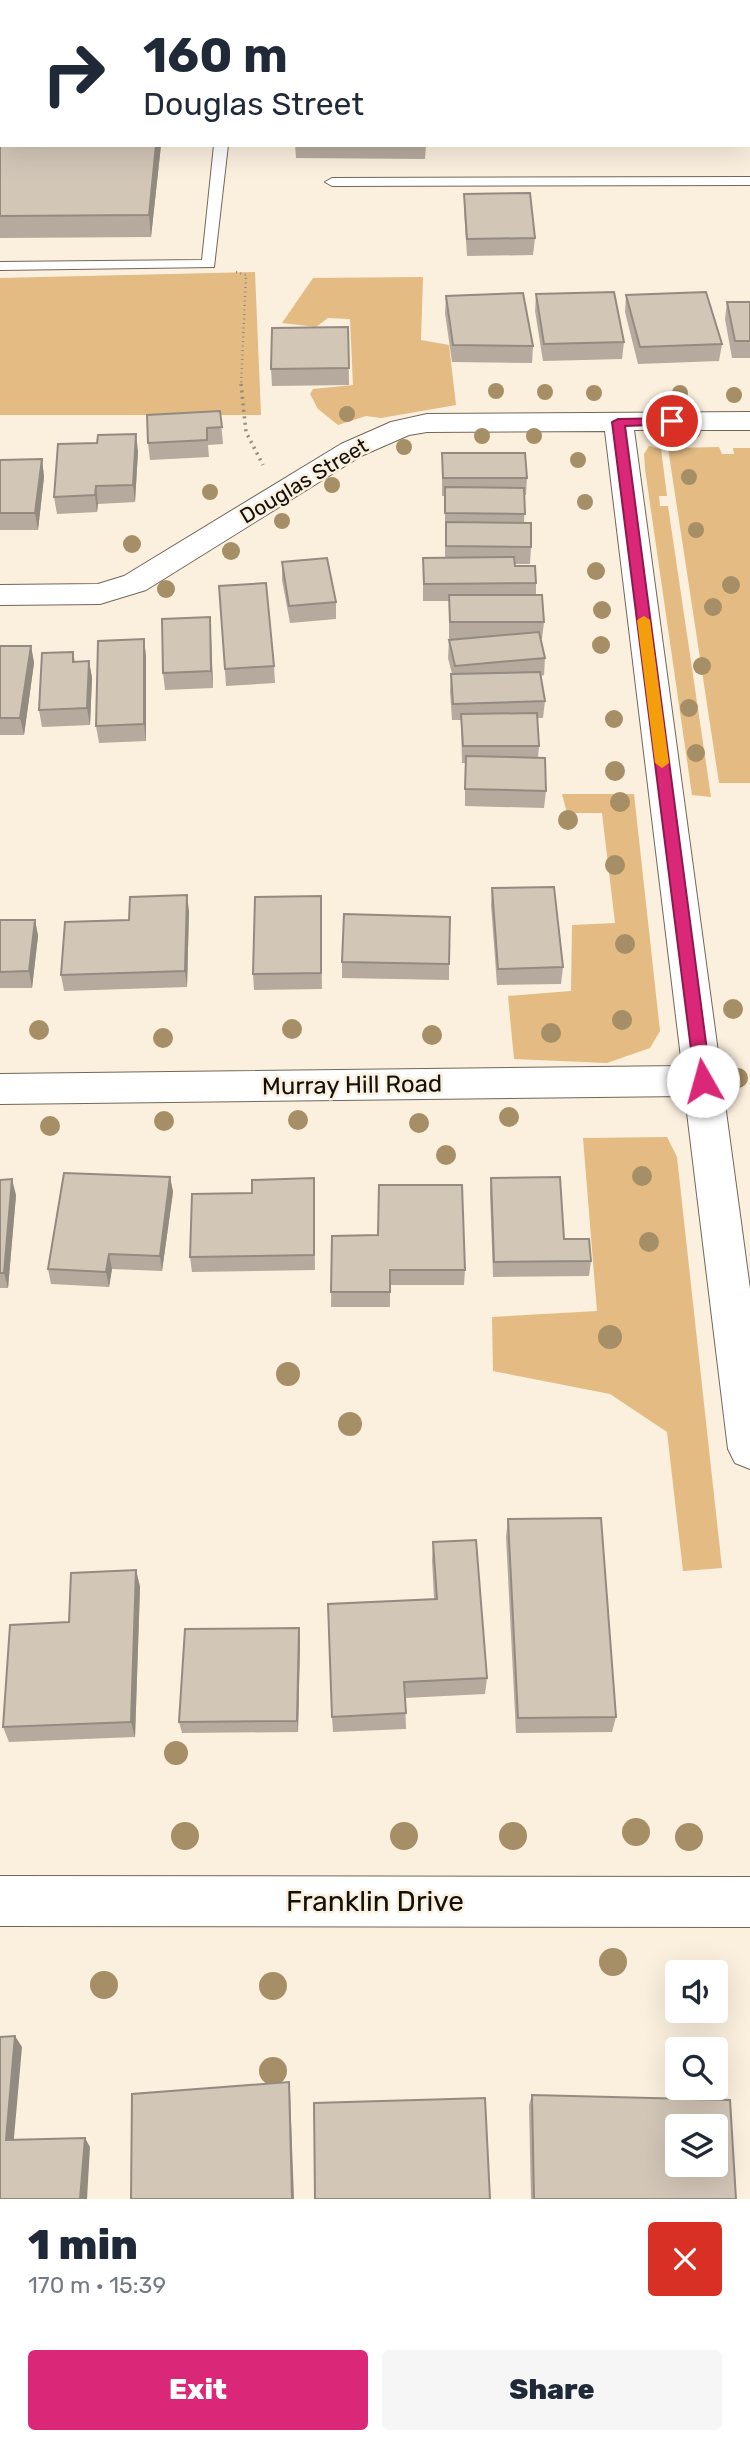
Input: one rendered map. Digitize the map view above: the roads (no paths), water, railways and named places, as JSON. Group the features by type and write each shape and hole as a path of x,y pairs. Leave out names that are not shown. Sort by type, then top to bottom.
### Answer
{"street":[{"name":"Douglas Street","path":"0,595 100,594 135,583 351,450 401,428 427,423 750,421"},
{"path":"618,422 750,1449"},
{"name":"Murray Hill Road","path":"0,1089 703,1081"},
{"name":"Franklin Drive","path":"0,1901 750,1902"}],"lane":[{"path":"0,266 209,264 221,147"},
{"path":"332,182 750,181"}]}
